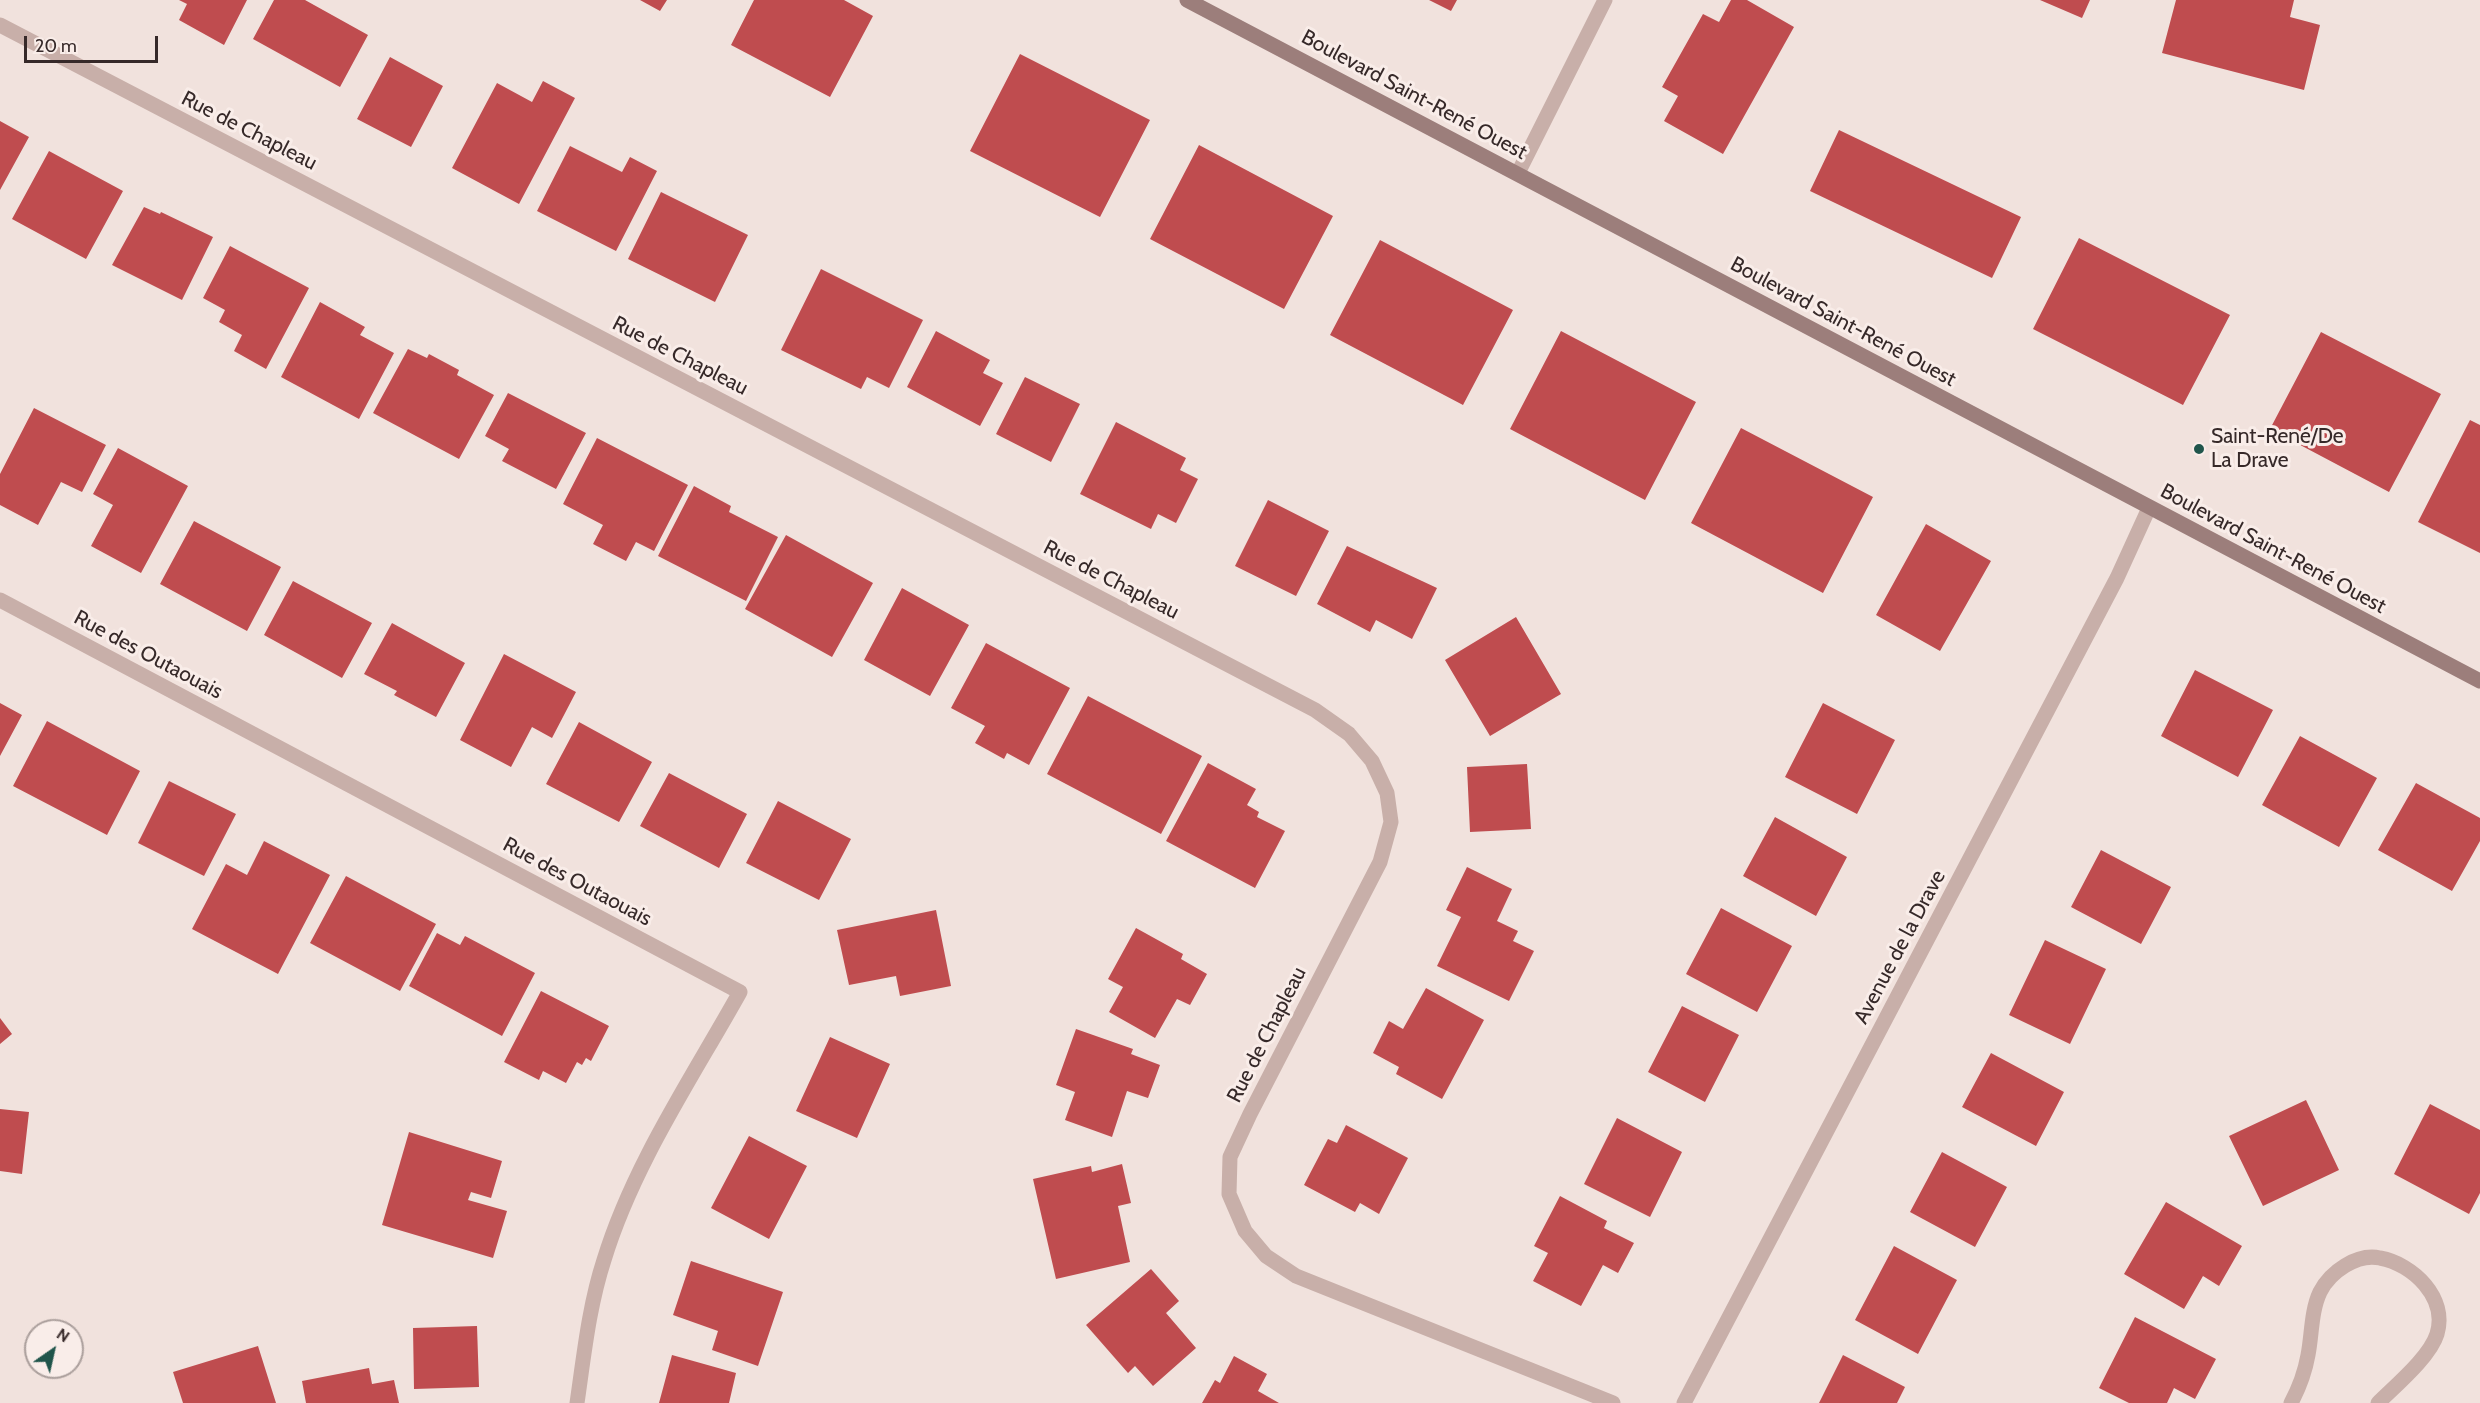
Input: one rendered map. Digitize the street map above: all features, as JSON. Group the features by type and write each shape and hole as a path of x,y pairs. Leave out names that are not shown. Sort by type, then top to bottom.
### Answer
{"street":[{"name":"Boulevard Saint-René Ouest","path":"1187,0 2480,681"},
{"path":"1518,173 1605,0"},
{"name":"Rue de Chapleau","path":"0,25 1315,710 1349,734 1372,760 1387,793 1391,822 1380,862 1230,1157 1229,1194 1245,1231 1266,1256 1296,1276 1613,1403"},
{"name":"Avenue de la Drave","path":"1684,1403 2117,578 2149,508"},
{"name":"Rue des Outaouais","path":"0,600 740,992 625,1202 604,1260 590,1317 577,1403"},
{"path":"2291,1403 2298,1390 2308,1356 2314,1314 2320,1292 2335,1274 2356,1259 2380,1258 2408,1270 2428,1287 2439,1309 2438,1333 2426,1353 2378,1403"}],"building":[{"path":"179,0 247,0 224,45 179,20 187,4"},
{"path":"274,0 305,0 368,35 340,87 253,39"},
{"path":"640,0 667,0 660,11"},
{"path":"754,0 844,0 873,16 830,97 731,45"},
{"path":"1429,0 1457,0 1451,11"},
{"path":"1731,0 1747,0 1794,27 1723,154 1664,121 1678,96 1662,87 1703,14 1719,22"},
{"path":"2040,0 2090,0 2082,18"},
{"path":"2176,0 2294,0 2290,17 2320,25 2304,90 2162,53"},
{"path":"1020,54 1150,120 1100,217 970,151"},
{"path":"390,57 443,86 411,147 357,119"},
{"path":"543,81 575,98 519,204 452,168 497,83 532,102"},
{"path":"0,121 29,137 0,190"},
{"path":"1839,130 2021,217 1992,278 1810,191"},
{"path":"1199,145 1333,216 1284,309 1150,239"},
{"path":"570,146 622,172 630,157 657,171 616,251 537,211"},
{"path":"49,151 123,191 86,259 12,219"},
{"path":"661,192 748,235 715,302 628,259"},
{"path":"144,207 160,214 161,212 213,237 182,300 112,265"},
{"path":"2079,238 2230,315 2183,405 2033,329"},
{"path":"1380,240 1513,310 1463,405 1330,335"},
{"path":"230,246 309,288 266,369 234,351 242,335 219,322 225,310 203,298"},
{"path":"821,269 923,320 889,388 867,377 861,389 781,350"},
{"path":"320,302 365,327 360,335 394,353 359,419 281,377"},
{"path":"936,331 990,360 983,373 1003,383 980,426 907,387"},
{"path":"1561,331 1696,402 1645,500 1510,429"},
{"path":"2321,332 2441,394 2389,492 2270,429"},
{"path":"408,349 427,358 429,354 459,370 457,375 494,395 459,459 373,413"},
{"path":"1025,377 1080,404 1051,462 996,434"},
{"path":"508,393 586,433 556,489 502,461 509,449 485,436"},
{"path":"34,408 106,445 82,492 61,482 38,525 0,505 0,474"},
{"path":"2470,420 2480,425 2480,553 2418,522"},
{"path":"1116,422 1186,458 1180,470 1198,479 1176,523 1158,514 1151,529 1080,494"},
{"path":"1741,428 1873,497 1823,593 1691,523"},
{"path":"597,438 688,485 654,551 636,542 626,561 593,544 603,525 563,504"},
{"path":"118,448 188,486 141,573 91,546 113,505 93,494"},
{"path":"694,486 731,506 729,512 778,537 746,601 658,556"},
{"path":"1268,500 1329,531 1296,596 1235,566"},
{"path":"194,521 281,567 247,631 160,584"},
{"path":"1926,524 1991,561 1940,651 1876,615"},
{"path":"786,535 873,583 832,657 745,609"},
{"path":"1347,546 1437,588 1412,639 1376,620 1370,632 1317,604"},
{"path":"293,581 372,623 342,678 264,635"},
{"path":"902,588 969,625 930,696 864,660"},
{"path":"1516,617 1561,694 1490,736 1445,660"},
{"path":"392,623 465,663 436,717 394,695 397,691 364,674"},
{"path":"986,643 1070,688 1029,765 1007,753 1004,759 975,743 985,726 951,708"},
{"path":"504,654 576,692 552,738 532,727 511,767 460,740"},
{"path":"2195,670 2273,710 2238,777 2161,736"},
{"path":"1088,696 1202,756 1161,834 1047,774"},
{"path":"0,703 22,715 0,756"},
{"path":"1823,703 1895,740 1857,814 1785,777"},
{"path":"47,721 140,771 107,835 13,786"},
{"path":"579,722 652,762 619,822 546,784"},
{"path":"2300,736 2377,778 2339,847 2262,805"},
{"path":"1208,763 1256,789 1247,805 1259,812 1257,817 1285,831 1255,888 1166,841"},
{"path":"1527,764 1531,829 1470,832 1467,767"},
{"path":"669,773 747,814 719,868 640,826"},
{"path":"169,781 236,814 204,876 138,843"},
{"path":"2416,783 2480,818 2480,841 2452,891 2378,850"},
{"path":"778,801 851,839 819,900 746,863"},
{"path":"1775,817 1847,857 1816,916 1743,876"},
{"path":"264,841 330,875 278,974 192,929 226,864 247,875"},
{"path":"2101,850 2171,887 2141,944 2071,907"},
{"path":"1467,867 1512,889 1497,921 1518,931 1513,941 1534,951 1509,1001 1437,966 1461,917 1446,910"},
{"path":"346,876 436,924 400,991 310,943"},
{"path":"1721,908 1792,946 1757,1012 1686,974"},
{"path":"936,910 951,986 900,996 896,976 849,985 837,930"},
{"path":"1136,928 1183,954 1181,959 1207,974 1190,1005 1177,999 1155,1038 1109,1012 1123,987 1108,979"},
{"path":"437,933 460,945 465,936 535,973 502,1036 409,986"},
{"path":"2045,940 2106,969 2070,1044 2009,1015"},
{"path":"1426,988 1484,1020 1442,1099 1396,1074 1399,1067 1373,1053 1389,1021 1403,1029"},
{"path":"541,991 609,1026 591,1061 586,1058 582,1065 577,1062 566,1083 543,1071 539,1080 504,1062"},
{"path":"1682,1006 1739,1035 1705,1102 1648,1072"},
{"path":"0,1018 12,1034 0,1044"},
{"path":"1076,1029 1133,1049 1131,1054 1160,1065 1148,1098 1127,1091 1112,1137 1065,1120 1075,1092 1056,1085"},
{"path":"830,1037 890,1064 857,1138 796,1111"},
{"path":"1991,1053 2064,1092 2036,1146 1962,1107"},
{"path":"2306,1100 2339,1170 2263,1206 2229,1136"},
{"path":"2430,1104 2480,1130 2480,1193 2469,1214 2394,1174"},
{"path":"0,1109 29,1112 22,1174 0,1171"},
{"path":"1617,1118 1682,1152 1650,1217 1584,1184"},
{"path":"1346,1125 1408,1158 1379,1214 1360,1203 1355,1212 1304,1185 1328,1139 1337,1143"},
{"path":"409,1132 502,1161 491,1198 471,1192 468,1200 507,1211 493,1258 382,1225"},
{"path":"749,1136 807,1166 769,1239 711,1208"},
{"path":"1942,1152 2007,1187 1975,1247 1910,1212"},
{"path":"1122,1164 1131,1203 1118,1206 1130,1262 1056,1279 1033,1179 1091,1166 1092,1172"},
{"path":"1560,1196 1607,1221 1604,1228 1634,1243 1618,1273 1603,1265 1581,1306 1533,1281 1548,1253 1534,1246"},
{"path":"2166,1202 2242,1246 2219,1286 2203,1276 2184,1309 2124,1274"},
{"path":"1894,1246 1957,1280 1918,1354 1855,1320"},
{"path":"691,1261 783,1292 758,1366 712,1350 718,1331 673,1315"},
{"path":"1151,1269 1179,1301 1166,1313 1196,1348 1153,1386 1135,1366 1128,1373 1086,1325"},
{"path":"2135,1317 2216,1359 2195,1399 2174,1388 2167,1403 2129,1403 2099,1388"},
{"path":"477,1326 479,1387 414,1389 413,1328"},
{"path":"258,1346 276,1403 183,1403 173,1372"},
{"path":"672,1355 736,1373 729,1403 659,1403"},
{"path":"1843,1355 1905,1387 1897,1403 1819,1403"},
{"path":"1234,1356 1267,1374 1258,1391 1279,1403 1202,1403 1215,1380 1220,1383"},
{"path":"369,1368 372,1384 394,1380 399,1403 306,1403 302,1381"}],"place":[{"name":"Saint-René/De La Drave","path":"2199,449"}]}
